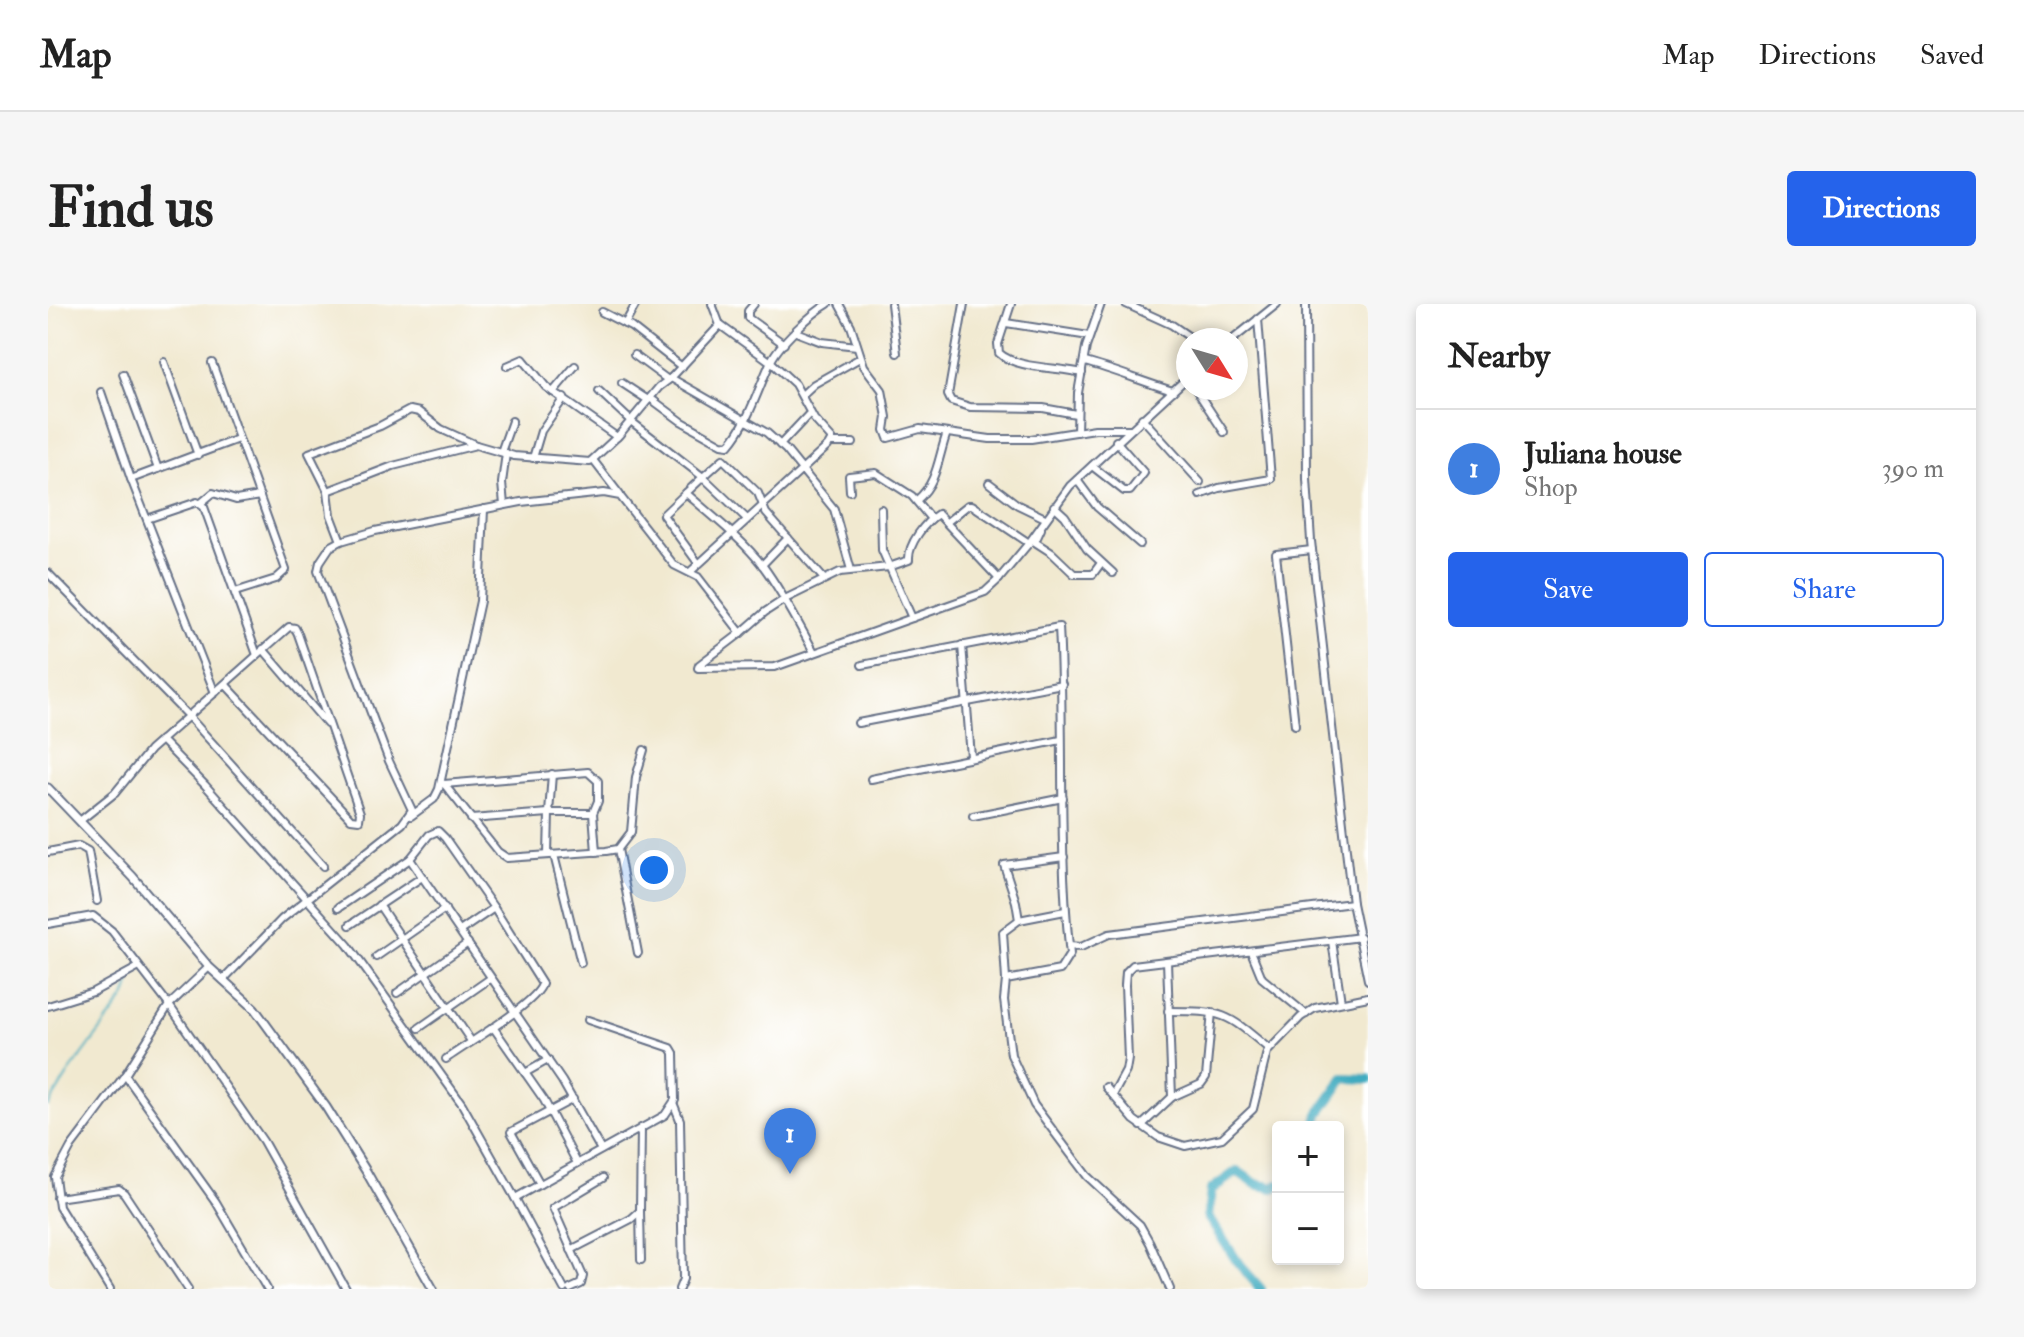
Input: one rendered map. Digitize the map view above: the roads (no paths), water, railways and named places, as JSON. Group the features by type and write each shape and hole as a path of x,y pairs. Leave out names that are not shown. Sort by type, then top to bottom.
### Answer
{"street":[{"path":"625,324 636,304"},
{"path":"712,304 720,325 785,373 802,395 810,413 831,436 832,443"},
{"path":"754,304 748,311 748,318 784,344"},
{"path":"622,383 725,445 732,443 771,362 811,315 828,304"},
{"path":"839,304 851,326 860,358 882,390 887,437 920,429 990,439 1031,439 1130,429"},
{"path":"891,304 897,353"},
{"path":"964,304 948,395 951,401 970,407 1043,408 1076,414"},
{"path":"1011,304 998,344 1003,357 1082,373"},
{"path":"1077,432 1076,414 1082,373 1089,336 1101,304"},
{"path":"1126,304 1176,328"},
{"path":"1247,328 1277,304"},
{"path":"1306,304 1307,479 1312,550 1352,903 1368,980"},
{"path":"602,312 625,324 682,367"},
{"path":"1200,495 1219,488 1271,479 1258,319"},
{"path":"1006,323 1089,336"},
{"path":"341,541 331,515 328,491 309,453 380,426 410,410 419,412 441,429 476,445 533,458 584,463 593,460 632,422 649,399 720,325"},
{"path":"796,332 822,342 847,343 858,347"},
{"path":"634,355 780,445 834,509 851,570"},
{"path":"802,395 814,384 860,358"},
{"path":"507,366 523,359 542,383 617,437"},
{"path":"164,362 198,455"},
{"path":"1085,362 1173,391"},
{"path":"212,363 286,570 276,579 235,592"},
{"path":"553,392 575,366"},
{"path":"123,374 158,469"},
{"path":"999,579 938,514 908,552 909,560 889,567 851,570 824,579 765,612 698,668 775,667 985,592 999,579 1029,543 1054,506 1077,480 1176,388"},
{"path":"599,391 632,422 703,477 747,519"},
{"path":"101,392 131,479 215,693"},
{"path":"533,458 541,431 564,398"},
{"path":"1203,400 1224,432"},
{"path":"780,445 810,413"},
{"path":"1142,418 1200,482"},
{"path":"504,505 503,452 512,421"},
{"path":"917,500 938,469 947,433"},
{"path":"131,479 238,439"},
{"path":"1092,466 1124,491 1130,491 1144,473 1116,441"},
{"path":"690,572 832,443 853,443"},
{"path":"328,491 393,466 476,445"},
{"path":"698,563 663,515 723,459 758,493 762,506 824,579"},
{"path":"593,460 674,565 698,577 741,633"},
{"path":"850,491 849,476 876,473 901,486 917,500 931,519"},
{"path":"1077,480 1097,507 1140,544"},
{"path":"989,483 1018,505 1045,518"},
{"path":"147,519 201,503 213,493 236,500 260,496"},
{"path":"410,817 410,801 389,761 318,571 324,555 341,541 504,505 604,493 620,496"},
{"path":"686,493 731,532 762,565 814,652"},
{"path":"201,503 208,513 260,652 329,727"},
{"path":"947,522 972,505 1029,543"},
{"path":"1054,506 1113,573"},
{"path":"223,980 282,919 310,900 434,799 442,784 480,601 484,509"},
{"path":"881,509 882,550 912,618"},
{"path":"1040,526 1041,534 1035,542 1074,574 1093,574 1101,563"},
{"path":"762,565 788,538"},
{"path":"1295,725 1276,554 1312,550"},
{"path":"48,573 189,717 323,866"},
{"path":"81,820 115,793 150,750 289,627 295,628 360,813 359,820 356,821 225,684"},
{"path":"862,665 1059,627 1065,911 1070,954 1060,970 1006,980"},
{"path":"962,645 971,757"},
{"path":"858,723 1062,684"},
{"path":"161,740 310,900 356,956 462,1104 567,1289 584,1281"},
{"path":"871,779 1061,740"},
{"path":"442,784 503,857 618,849 631,832 636,777 644,750"},
{"path":"442,784 588,772 598,781 598,801 593,813 596,852"},
{"path":"552,774 549,813 551,855 581,963"},
{"path":"48,788 163,911 209,967 254,1008 326,1107 433,1289"},
{"path":"973,816 1063,798"},
{"path":"471,819 593,813"},
{"path":"338,908 410,859 429,835 438,831 445,838 542,984 538,993 515,1012 446,1059"},
{"path":"48,852 79,846 88,851 97,901"},
{"path":"618,849 638,953"},
{"path":"1019,920 1004,865 1064,857"},
{"path":"410,859 548,1060 601,1150"},
{"path":"350,925 422,877"},
{"path":"1069,946 1081,947 1109,934 1352,903"},
{"path":"379,905 471,1041"},
{"path":"460,931 494,908"},
{"path":"376,957 445,909"},
{"path":"1065,911 1019,920 1003,932 1004,1000 1011,1055 1034,1105 1087,1176 1140,1225 1170,1289"},
{"path":"48,924 86,917 98,919 112,931 169,1005 263,1141 346,1289"},
{"path":"1113,1095 1126,1071 1128,1059 1126,972 1133,965 1361,937"},
{"path":"1332,941 1341,1002"},
{"path":"397,993 468,943"},
{"path":"1251,951 1262,978 1306,1014"},
{"path":"1167,961 1172,1097"},
{"path":"48,1006 93,992 139,967"},
{"path":"110,1289 59,1207 55,1177 84,1127 125,1075 169,1005 209,967"},
{"path":"419,1028 491,978"},
{"path":"1106,1087 1141,1126 1165,1141 1185,1146 1222,1138 1253,1109 1262,1063 1269,1049 1315,1008 1368,997"},
{"path":"1168,1011 1212,1012 1236,1021 1269,1049"},
{"path":"1141,1126 1172,1097 1201,1084 1206,1077 1212,1012"},
{"path":"588,1020 671,1048 674,1053 674,1105 680,1120 683,1279 679,1289"},
{"path":"493,1027 550,1111 577,1163"},
{"path":"525,1073 548,1060"},
{"path":"125,1075 216,1202 267,1289"},
{"path":"540,1184 511,1132 573,1099"},
{"path":"515,1198 665,1115 674,1105"},
{"path":"641,1128 641,1260"},
{"path":"589,1289 553,1208 603,1178"},
{"path":"57,1198 119,1189 188,1289"},
{"path":"571,1250 631,1219 640,1211"}],"waterway":[{"path":"48,1106 126,996 131,980"},
{"path":"1317,1121 1344,1078 1368,1079"},
{"path":"1261,1289 1239,1264 1208,1217 1211,1190 1237,1171 1256,1184 1272,1188"}],"place":[{"name":"Juliana house","path":"790,1174"}]}
